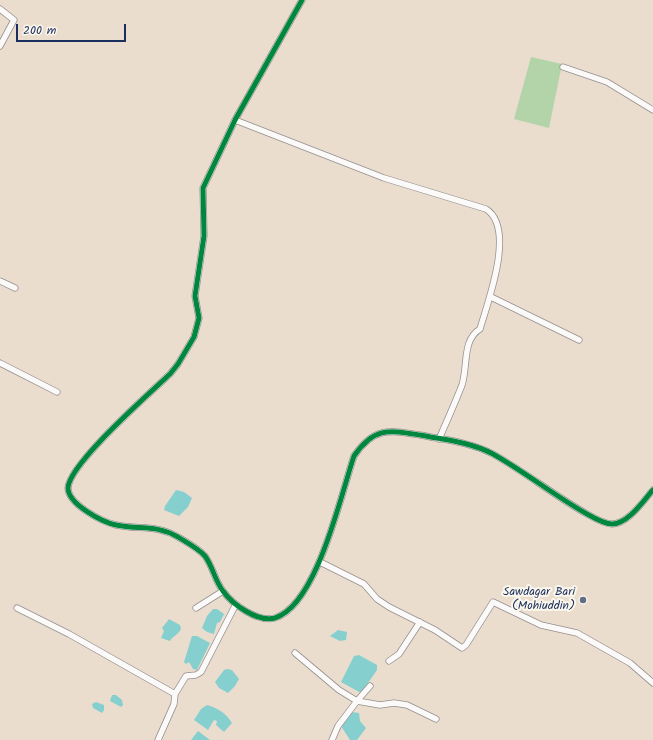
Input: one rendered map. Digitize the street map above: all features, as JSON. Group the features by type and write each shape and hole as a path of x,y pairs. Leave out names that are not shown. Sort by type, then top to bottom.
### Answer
{"street":[{"path":"302,0 235,120 203,188 204,236 195,296 199,318 194,337 178,364 170,374 93,450 72,477 68,488 70,497 76,504 101,519 115,525 148,527 165,531 188,543 204,555 223,591 236,604 262,618 274,618 283,614 303,591 320,562 354,456 362,444 373,435 382,432 395,431 466,443 494,455 567,503 611,525 620,524 653,490"},
{"path":"0,9 14,20 0,46"},
{"path":"563,67 607,82 653,110"},
{"path":"235,120 384,178 490,211 496,220 499,231 498,259 491,297 480,329 474,332 470,342 462,384 439,438"},
{"path":"0,281 15,288"},
{"path":"491,297 579,340"},
{"path":"0,364 57,392"},
{"path":"320,562 357,580 389,607 420,622 464,648 493,602 541,626 577,633 630,662 653,683"},
{"path":"196,608 223,591"},
{"path":"158,740 174,704 175,694 186,676 196,675 201,672 236,604"},
{"path":"17,608 69,634 175,694"},
{"path":"389,661 399,654 420,622"},
{"path":"295,653 339,690 357,701 380,705 394,703 407,705 436,719"},
{"path":"332,740 338,726 370,686"}],"green space":[{"path":"531,57 562,64 549,128 514,119"}],"water":[{"path":"176,490 184,492 192,498 188,507 179,516 164,510 165,506"},
{"path":"213,609 217,609 224,614 220,622 217,623 214,634 207,632 202,628 207,616"},
{"path":"169,619 180,625 181,629 170,641 161,638 164,631 162,628"},
{"path":"338,630 347,632 346,640 340,641 330,636"},
{"path":"192,636 197,636 210,643 197,670 193,669 189,662 186,664 184,662"},
{"path":"359,655 377,665 377,670 361,693 341,682 354,656"},
{"path":"224,670 232,670 239,679 228,693 219,688 215,682"},
{"path":"112,695 116,695 122,700 123,705 121,707 110,701"},
{"path":"96,702 104,705 104,710 102,713 93,708 92,704"},
{"path":"207,705 221,711 232,723 224,732 216,725 217,721 214,720 208,730 194,720 201,709"},
{"path":"351,712 359,713 360,721 366,728 357,740 350,740 341,726"},
{"path":"198,731 210,740 191,740"}],"cycle path":[{"path":"302,0 235,120 203,188 204,236 195,296 199,318 194,337 178,364 170,374 95,446 72,477 68,488 69,494 79,506 110,523 162,530 188,543 205,556 220,587 227,596 239,607 253,615 268,619 275,618 290,609 303,593 315,571 325,546 354,456 361,447 375,435 399,432 457,442 484,450 505,461 575,507 596,519 609,524 618,523 624,520 640,506 653,490"}],"place":[{"name":"Sawdagar Bari (Mohiuddin)","path":"583,600"}]}
